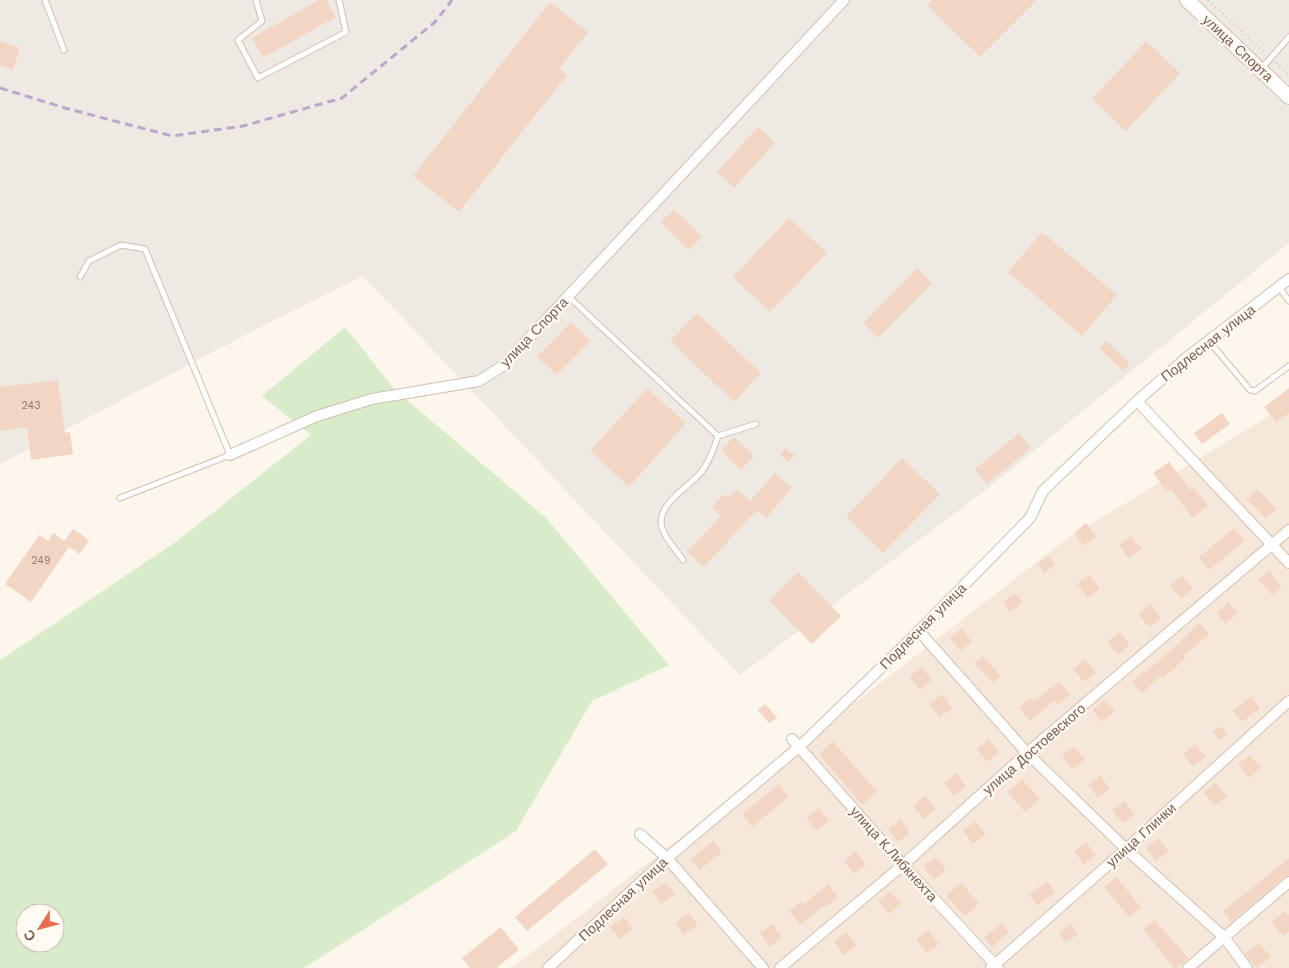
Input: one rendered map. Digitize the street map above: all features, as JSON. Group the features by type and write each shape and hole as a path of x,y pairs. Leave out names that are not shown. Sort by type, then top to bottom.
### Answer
{"street":[{"name":"улица Спорта","path":"230,454 317,416 372,399 479,381 504,365 844,0"},
{"name":"улица Спорта","path":"1187,0 1289,96"},
{"name":"Подлесная улица","path":"548,968 667,858 919,632 1030,518 1043,491 1137,401 1185,359 1289,279"},
{"path":"1137,401 1289,563"},
{"name":"улица Достоевского","path":"780,968 903,865 1028,753 1289,530"},
{"path":"919,632 1028,753 1126,849 1224,937 1248,968"},
{"name":"улица Глинки","path":"994,967 1289,701"},
{"name":"улица К.Либкнехта","path":"795,743 994,967"},
{"path":"640,834 667,858 763,968"},
{"path":"1188,968 1289,882"}],"lane":[{"path":"46,0 64,50"},
{"path":"256,0 262,21 238,40 258,78 346,32 340,0"},
{"path":"1261,70 1289,37"},
{"path":"80,277 89,261 121,245 145,249 230,454"},
{"path":"1279,287 1289,301"},
{"path":"568,296 718,436"},
{"path":"1209,341 1250,390 1255,391 1289,366"},
{"path":"718,436 756,424"},
{"path":"683,560 662,529 660,518 665,507 702,472 710,459 718,436"},
{"name":"улица Спорта","path":"120,498 230,454"}],"path":[{"path":"1208,0 1289,76"}],"shaded area":[{"path":"0,0 1289,0 1289,243 987,489 740,675 363,276 274,320 0,464"},
{"path":"1289,404 1289,968 512,968 1065,540"}],"green space":[{"path":"345,327 395,390 546,518 669,665 592,701 516,831 304,968 0,968 0,660 177,541 311,435 262,396"}],"building":[{"path":"319,0 326,0 336,17 263,58 252,38"},
{"path":"932,0 1037,0 980,57 927,5"},
{"path":"550,2 588,32 559,68 567,75 459,212 413,176"},
{"path":"0,41 20,48 13,70 0,65"},
{"path":"1146,41 1180,73 1126,131 1092,99"},
{"path":"758,127 775,143 734,188 717,172"},
{"path":"674,209 702,237 689,250 661,222"},
{"path":"789,218 827,253 770,312 733,277"},
{"path":"1042,232 1117,295 1082,336 1008,272"},
{"path":"917,268 932,283 878,338 863,323"},
{"path":"697,313 761,373 734,402 670,341"},
{"path":"571,322 590,341 557,375 537,357"},
{"path":"1106,341 1130,363 1123,371 1099,348"},
{"path":"58,380 65,433 70,432 73,454 31,460 27,427 0,431 0,387"},
{"path":"647,388 686,423 629,487 590,451"},
{"path":"1289,388 1289,413 1276,422 1264,407"},
{"path":"1222,413 1230,424 1202,444 1194,433"},
{"path":"1019,433 1031,448 987,484 975,469"},
{"path":"734,437 754,456 741,470 721,450"},
{"path":"785,448 795,455 789,462 780,455"},
{"path":"902,458 940,494 883,553 846,517"},
{"path":"1169,462 1190,490 1194,488 1208,506 1192,518 1171,489 1167,492 1153,473"},
{"path":"775,473 792,488 766,518 757,510 704,567 687,552 721,516 712,507 724,494 729,498 736,489 750,501"},
{"path":"1257,489 1276,509 1266,519 1247,499"},
{"path":"1086,523 1096,536 1084,546 1074,533"},
{"path":"1234,528 1245,541 1209,570 1199,557"},
{"path":"73,529 89,540 80,554 69,547 31,602 5,584 39,535 48,541 53,533 64,541"},
{"path":"1131,536 1142,549 1129,559 1119,545"},
{"path":"1048,556 1055,565 1044,573 1038,564"},
{"path":"1269,571 1282,587 1272,595 1258,579"},
{"path":"798,572 841,616 812,644 769,600"},
{"path":"1089,575 1100,588 1088,598 1077,584"},
{"path":"1182,576 1193,589 1181,599 1170,585"},
{"path":"1015,593 1023,602 1010,612 1003,602"},
{"path":"1228,602 1238,613 1226,624 1216,613"},
{"path":"1151,604 1161,618 1149,627 1138,614"},
{"path":"1199,623 1209,634 1184,656 1186,658 1142,693 1132,682 1144,671 1146,672"},
{"path":"962,628 972,642 960,651 950,638"},
{"path":"1120,632 1130,645 1118,655 1107,642"},
{"path":"982,656 1001,676 993,683 974,663"},
{"path":"1085,659 1096,672 1084,682 1073,669"},
{"path":"921,667 932,680 920,690 909,677"},
{"path":"1059,682 1070,695 1057,705 1054,701 1030,721 1019,707 1031,698 1034,701"},
{"path":"942,694 952,708 940,717 929,704"},
{"path":"1251,696 1260,708 1242,722 1233,711"},
{"path":"1105,700 1115,711 1102,722 1092,710"},
{"path":"765,704 777,718 769,723 758,710"},
{"path":"1221,726 1227,734 1219,740 1213,732"},
{"path":"988,739 999,752 987,762 976,749"},
{"path":"833,741 877,792 862,805 819,754"},
{"path":"1195,744 1206,757 1193,767 1183,754"},
{"path":"1074,746 1085,760 1073,769 1062,756"},
{"path":"1250,755 1261,768 1249,778 1238,764"},
{"path":"956,773 966,786 954,796 944,783"},
{"path":"1100,775 1110,789 1098,798 1088,785"},
{"path":"1022,779 1040,799 1025,812 1007,792"},
{"path":"1216,783 1227,796 1215,806 1204,792"},
{"path":"779,784 789,797 752,827 742,814"},
{"path":"925,796 936,809 924,819 913,806"},
{"path":"1124,801 1135,814 1123,823 1112,810"},
{"path":"819,808 829,821 817,831 806,818"},
{"path":"900,819 910,833 898,842 888,829"},
{"path":"975,821 986,834 973,844 963,831"},
{"path":"1158,838 1169,851 1156,861 1146,848"},
{"path":"713,841 722,852 700,870 690,859"},
{"path":"1086,842 1096,855 1084,865 1074,851"},
{"path":"595,849 608,864 527,931 515,917"},
{"path":"856,851 866,865 854,874 844,861"},
{"path":"936,857 946,870 934,880 923,866"},
{"path":"1289,858 1289,875 1231,922 1223,911"},
{"path":"1116,877 1141,907 1129,917 1104,887"},
{"path":"1047,881 1055,892 1037,906 1029,895"},
{"path":"666,882 675,894 661,904 652,892"},
{"path":"961,883 979,903 965,916 946,896"},
{"path":"828,884 838,897 800,925 789,911 801,902 803,904"},
{"path":"890,891 901,904 889,914 878,901"},
{"path":"1285,911 1289,915 1289,931 1283,936 1271,922"},
{"path":"689,913 698,925 684,935 675,923"},
{"path":"624,917 633,929 619,939 610,927"},
{"path":"1155,920 1188,958 1177,968 1174,968 1143,929"},
{"path":"1001,923 1009,932 992,947 984,938"},
{"path":"772,924 782,937 770,947 760,933"},
{"path":"1071,924 1078,934 1066,943 1059,933"},
{"path":"501,927 519,950 496,968 470,968 462,958"},
{"path":"928,930 939,944 927,953 916,940"},
{"path":"846,932 857,945 844,955 834,942"},
{"path":"1259,943 1271,957 1257,968 1245,954"}],"railway":[{"path":"0,88 65,108 172,136 243,126 342,98 435,22 452,0"}]}
